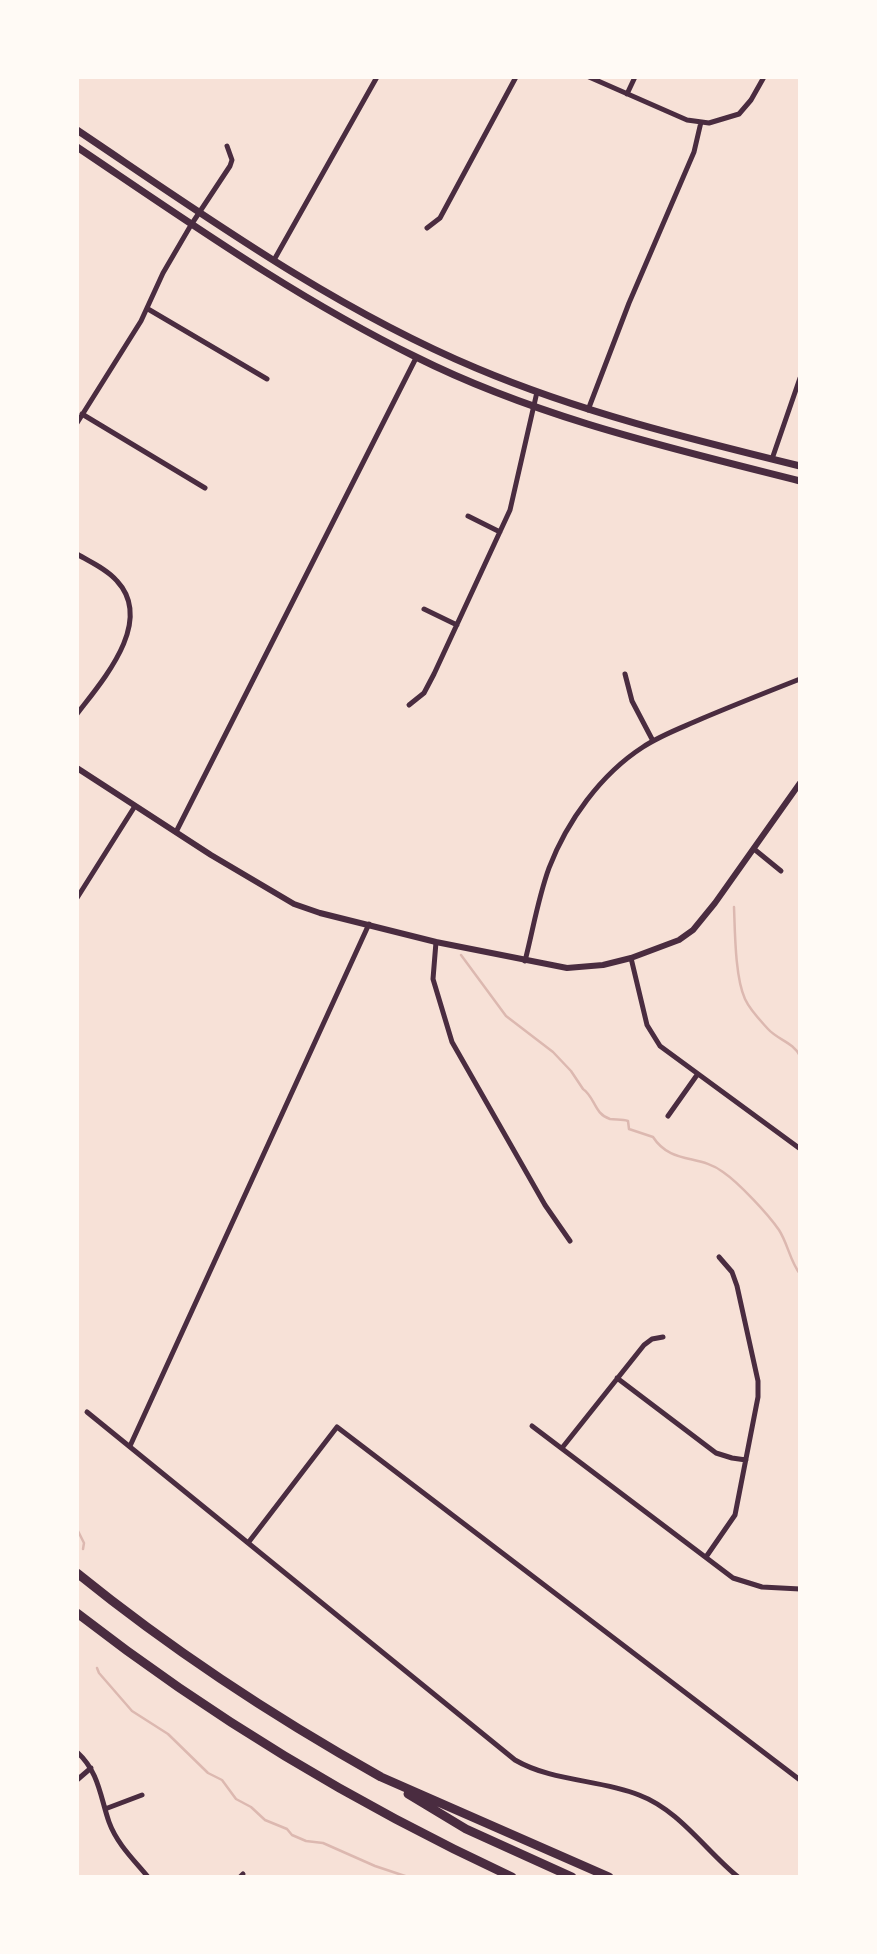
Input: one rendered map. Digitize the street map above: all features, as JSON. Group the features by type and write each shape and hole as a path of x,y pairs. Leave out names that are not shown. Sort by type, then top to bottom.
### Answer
{"highway":[{"path":"77,1573 148,1628 227,1683 311,1736 466,1829 572,1877"},
{"path":"77,1613 182,1690 304,1769 399,1822 512,1877"},
{"path":"381,1776 609,1877"}],"main road":[{"path":"77,130 274,260 409,338 475,368 588,410 800,466"},
{"path":"77,147 266,273 416,358 533,405 629,436 800,481"}],"street":[{"path":"274,260 377,77"},
{"path":"427,228 440,218 516,77"},
{"path":"589,77 687,120 701,122 727,119 739,114 751,100 764,77"},
{"path":"627,94 635,77"},
{"path":"588,410 629,303 694,152 701,122"},
{"path":"77,424 148,309 163,273 191,225 230,166 232,160 227,146"},
{"path":"148,309 267,379"},
{"path":"176,832 416,358"},
{"path":"772,459 800,378"},
{"path":"409,705 424,693 500,532 512,502 537,392"},
{"path":"82,414 205,488"},
{"path":"468,516 500,532"},
{"path":"77,554 120,584 130,605 131,620 123,646 77,714"},
{"path":"424,609 457,625"},
{"path":"625,674 632,701 653,741"},
{"path":"526,961 550,867 570,825 612,773 653,741 800,679"},
{"path":"77,768 294,904 436,942 554,967 585,968 631,958 679,940 693,930 800,783"},
{"path":"77,898 135,806"},
{"path":"754,849 781,871"},
{"path":"130,1446 369,924"},
{"path":"436,942 433,979 452,1042 545,1205 570,1241"},
{"path":"631,958 649,1031 668,1054 799,1148"},
{"path":"668,1116 697,1074"},
{"path":"706,1557 735,1516 758,1397 758,1381 737,1286 732,1272 719,1257"},
{"path":"562,1448 644,1345 652,1339 663,1337"},
{"path":"617,1378 716,1453 746,1460"},
{"path":"87,1412 515,1760 543,1772 627,1790 651,1800 670,1813 737,1877"},
{"path":"533,1426 733,1578 762,1587 800,1589"},
{"path":"248,1543 337,1427 800,1780"},
{"path":"77,1752 92,1768 114,1832 148,1877"},
{"path":"77,1780 92,1768"},
{"path":"105,1809 142,1796"}],"waterway":[{"path":"734,907 737,967 745,999 768,1029 793,1047 800,1056"},
{"path":"461,955 506,1016 553,1052 571,1071 605,1117 628,1121 629,1129 653,1137 668,1152 714,1166 737,1183 779,1230 800,1274"},
{"path":"77,1529 84,1543 83,1549"},
{"path":"97,1668 132,1711 168,1734 208,1773 222,1780 236,1799 251,1807 265,1820 306,1841 323,1843 408,1877"}]}
